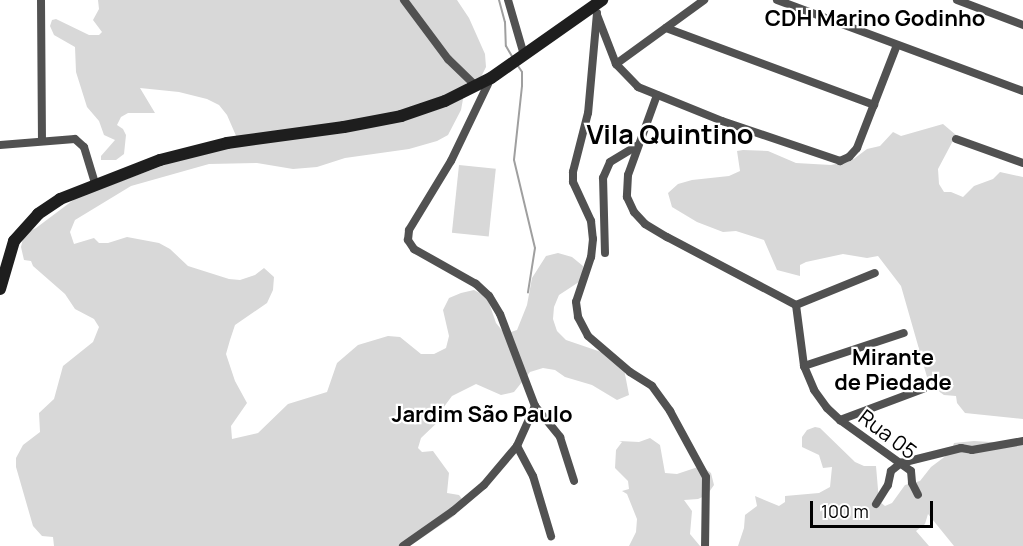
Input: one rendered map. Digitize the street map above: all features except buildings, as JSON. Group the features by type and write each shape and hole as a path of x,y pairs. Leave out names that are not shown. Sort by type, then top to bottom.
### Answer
{"main road":[{"path":"0,289 9,252 22,229 60,199 160,160 226,143 344,127 400,116 476,87 598,7"}],"street":[{"path":"41,0 42,140"},
{"path":"404,0 448,59 476,87"},
{"path":"508,0 523,56"},
{"path":"616,64 704,0"},
{"path":"777,0 1023,91"},
{"path":"957,0 1023,25"},
{"path":"598,7 616,64 638,87 722,121 840,161 849,157 857,148 897,45"},
{"path":"598,7 588,113 573,172 573,182 591,221 593,239 591,257 576,302 579,317 588,336 630,372 652,386 670,411 706,477 705,546"},
{"path":"666,28 874,105"},
{"path":"491,78 451,161 409,230 408,240 414,249 476,284 489,296 500,314 536,406 560,437 574,481"},
{"path":"657,95 628,175 627,196 634,212 645,224 796,305 875,273"},
{"path":"0,145 75,139 81,142 95,184"},
{"path":"956,139 1023,163"},
{"path":"605,253 603,178 610,162 637,146"},
{"name":"Rua 05","path":"796,305 804,366 814,390 827,408 840,420 910,471 912,483 918,495"},
{"path":"804,366 904,333"},
{"path":"840,420 923,389"},
{"path":"403,546 453,511 484,485 517,446 536,406"},
{"path":"876,504 888,485 891,471 901,463 961,448 972,450 1023,441"},
{"path":"517,446 533,476 551,536"}],"shaded area":[{"path":"98,0 457,0 469,18 485,54 486,67 480,79 466,83 461,110 448,135 437,141 409,149 345,158 317,167 293,169 257,163 209,164 131,186 75,220 70,232 74,244 94,238 99,243 108,243 127,237 159,243 170,249 188,266 229,279 240,280 255,275 264,268 274,277 273,290 267,303 235,325 226,354 235,381 247,403 231,426 232,439 258,433 288,404 327,392 337,363 358,345 388,336 400,337 421,354 434,354 446,348 449,336 443,310 449,298 461,293 474,290 487,297 496,323 505,334 517,330 527,305 532,278 546,256 558,253 572,257 583,266 582,280 559,295 554,307 553,319 557,331 566,340 604,353 624,369 629,395 617,400 592,385 565,377 555,370 543,368 530,372 514,392 501,395 476,384 452,396 443,408 443,417 421,438 418,448 422,452 433,451 449,473 447,493 459,495 462,499 460,507 454,516 410,546 54,546 53,537 42,536 33,526 16,467 16,458 23,445 40,432 39,413 54,399 63,366 93,342 99,327 94,319 75,309 65,294 33,266 31,261 24,260 21,247 24,234 36,228 76,198 237,138 227,115 219,105 207,99 179,92 140,88 155,113 128,113 121,117 117,125 126,135 124,154 116,160 101,160 101,156 115,140 104,135 99,121 87,107 76,72 75,47 54,35 50,26 52,20 56,19 89,35 99,35 102,32 93,20 99,9"},
{"path":"943,124 956,135 938,169 939,184 944,192 963,197 974,186 993,179 1000,172 1023,177 1023,419 965,413 957,403 956,396 944,395 934,388 927,377 901,286 878,256 867,258 843,254 806,262 800,265 800,276 777,270 764,240 736,231 723,232 697,222 672,207 668,193 678,184 729,176 740,171 737,151 768,151 796,163 831,165 851,161 867,149 880,146 893,132 901,136"},
{"path":"459,165 496,169 489,236 452,233"},
{"path":"820,428 855,462 864,466 876,466 879,501 885,506 892,503 905,485 920,481 931,467 951,452 954,443 974,441 1023,444 1023,546 954,546 928,514 925,524 916,531 929,546 738,546 744,528 745,515 757,506 755,496 779,506 785,502 785,496 819,493 830,487 832,467 823,468 819,455 802,447 802,437 807,430"},
{"path":"650,438 660,445 665,473 677,474 701,466 711,473 714,485 707,495 698,499 684,500 692,511 690,534 700,546 629,546 636,532 637,519 627,494 622,491 629,489 628,481 615,468 616,450 622,442 619,441 639,442"}],"waterway":[{"path":"499,0 505,22 506,46 513,58"},
{"path":"518,66 522,72 522,86 514,160 535,248 528,292"}],"district":[{"name":"CDH Marino Godinho","path":"875,19"},
{"name":"Vila Quintino","path":"670,134"},
{"name":"Mirante de Piedade","path":"893,370"},
{"name":"Jardim São Paulo","path":"482,415"}]}
